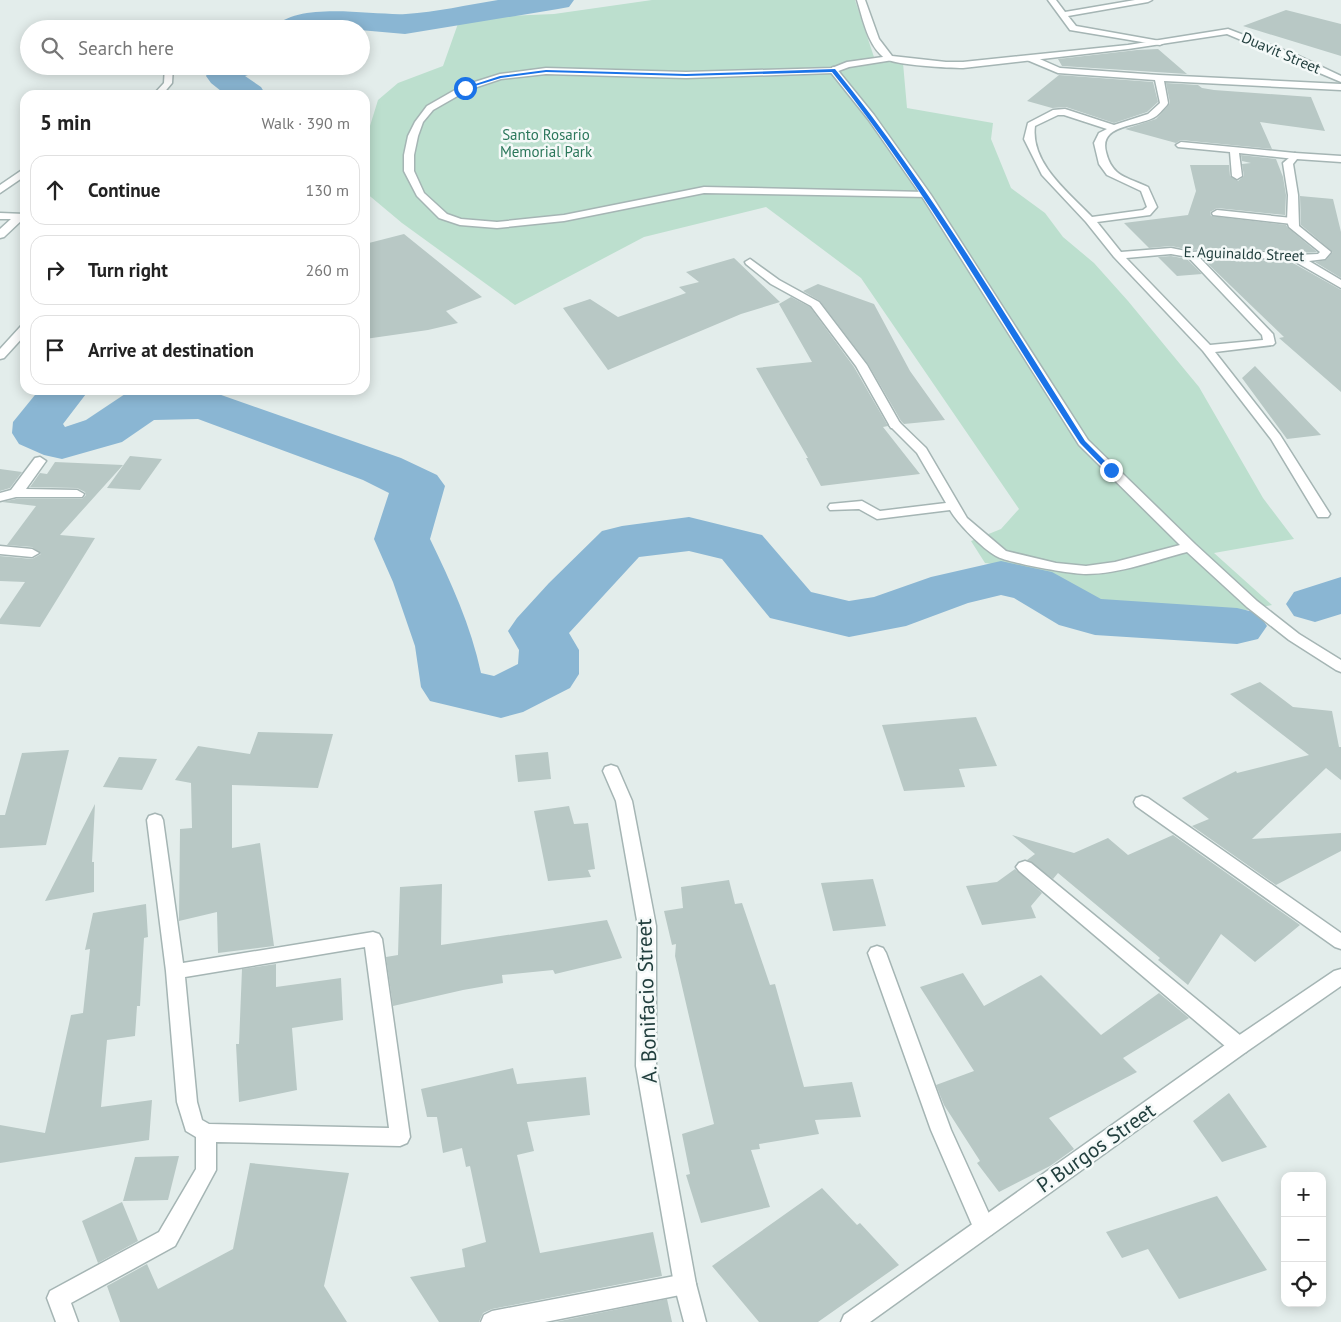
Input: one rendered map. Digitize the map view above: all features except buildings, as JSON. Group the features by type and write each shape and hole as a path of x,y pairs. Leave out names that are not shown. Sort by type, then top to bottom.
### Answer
{"street":[{"path":"861,0 878,46 890,58"},
{"path":"1052,0 1073,28 1160,42"},
{"path":"1063,15 1148,0"},
{"name":"Duavit Street","path":"1160,42 1220,31 1236,33 1341,79"},
{"path":"926,195 704,190 564,218 497,225 460,222 443,216 420,194 409,171 409,155 413,136 419,122 430,108 465,88 500,77 546,71 686,75 833,70 847,65 890,58 946,65 1030,58 1160,42"},
{"path":"1030,58 1058,70 1159,78 1341,88"},
{"path":"833,70 871,118 926,195 1083,442 1190,547 1252,604 1294,637 1341,667"},
{"path":"162,90 168,83 168,75"},
{"path":"1090,220 1146,213 1152,207 1145,189 1110,173 1104,164 1099,143 1102,135 1114,128 1151,116 1164,103 1159,78"},
{"path":"1114,128 1065,112 1056,112 1031,125 1029,140 1045,173 1090,220 1118,255 1208,349 1276,438 1322,514"},
{"path":"1181,145 1341,159"},
{"path":"1234,150 1237,176"},
{"name":"E. Aguinaldo Street","path":"1118,255 1170,251 1191,255 1239,253 1298,258 1321,257 1326,252 1294,227 1292,221 1293,195 1288,163 1295,156"},
{"path":"0,190 20,175"},
{"path":"1217,213 1292,221"},
{"path":"0,216 20,217"},
{"path":"0,235 20,219"},
{"path":"1191,255 1267,334 1269,343 1208,349"},
{"path":"1298,258 1341,285"},
{"path":"750,262 776,282 815,304 861,365 895,425 922,451 962,520 1000,554 1056,567 1086,570 1190,547"},
{"path":"1,353 20,333"},
{"path":"16,493 40,461"},
{"path":"0,498 16,493 77,494"},
{"path":"835,507 862,505 877,515 954,506"},
{"path":"0,550 32,553"},
{"name":"A. Bonifacio Street","path":"611,771 624,801 647,926 646,1066 685,1284 695,1322"},
{"path":"1142,802 1341,942"},
{"path":"155,820 175,970 187,1102 193,1125 206,1133 400,1137 373,939 175,970"},
{"path":"1025,867 1239,1046"},
{"path":"877,953 941,1130 984,1227"},
{"name":"P. Burgos Street","path":"852,1322 1239,1046 1341,976"},
{"path":"67,1322 58,1298 167,1239 206,1170 206,1133"},
{"path":"492,1322 685,1284"}],"green space":[{"name":"Santo Rosario Memorial Park","path":"652,0 855,0 874,57 884,61 903,63 907,108 993,123 991,139 1011,188 1045,213 1063,237 1094,263 1199,387 1263,498 1294,539 1214,553 1272,605 1237,612 1084,602 1027,569 985,563 971,541 1001,529 1019,509 861,278 766,207 644,237 515,305 402,223 370,196 370,126 378,100 398,83 443,66 460,18 554,14"}],"waterway":[{"path":"370,21 405,24 558,0"},
{"path":"312,20 337,18 360,20"},
{"path":"223,75 241,90"},
{"path":"61,395 38,422 37,433 62,444 104,431 143,405 204,404 382,469 418,486 402,539 422,582 445,646 452,687 501,698 548,674 549,650 538,631 570,595 622,543 689,534 742,547 791,605 849,619 885,613 951,589 1001,578 1032,584 1080,612 1095,617 1237,626"},
{"path":"1315,604 1341,594"}],"route":[{"path":"465,88 500,77 546,71 733,75 833,70 871,118 926,195 1083,442 1111,470"}]}
